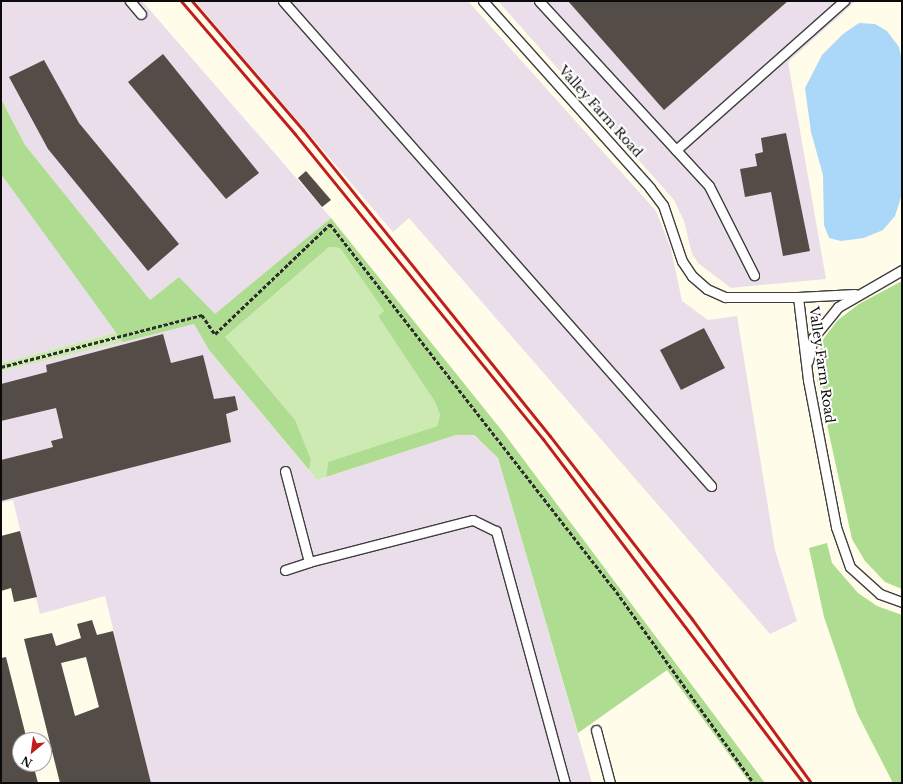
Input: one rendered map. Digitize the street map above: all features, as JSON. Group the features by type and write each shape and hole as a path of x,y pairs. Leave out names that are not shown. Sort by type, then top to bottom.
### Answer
{"lane":[{"path":"130,1 141,14"},
{"path":"283,1 711,486"},
{"name":"Valley Farm Road","path":"483,1 650,188 663,205 682,261 692,276 707,289 725,297 798,297 808,380 836,527 850,567 880,594 902,602"},
{"path":"539,1 709,186 754,276"},
{"path":"676,150 844,1"},
{"path":"808,380 813,338 834,311 856,294 880,284 902,270"},
{"path":"798,297 856,294"},
{"path":"285,472 309,562"},
{"path":"284,570 309,562 473,520 496,531 565,783"},
{"path":"596,730 610,783"}],"path":[{"path":"1,367 202,314 215,334 330,224 613,587 754,783"}],"shaded area":[{"path":"1,1 142,1 331,218 215,315 179,277 150,300 25,145 1,99"},
{"path":"195,1 468,1 656,211 671,249 682,301 708,320 737,316 775,550 797,621 770,634 409,218 393,232"},
{"path":"498,1 856,1 788,62 826,279 731,288 698,263 692,254 684,221 674,200"},
{"path":"1,174 31,214 118,332 1,363"},
{"path":"194,324 209,350 317,480 456,435 473,435 498,458 592,783 151,783 105,596 40,614 13,500 1,503 1,371"}],"green space":[{"path":"1,99 25,145 150,300 179,277 215,314 331,218 503,432 765,783 750,783 667,670 578,733 498,458 474,435 456,435 326,477 328,462 437,426 440,415 435,402 378,316 384,311 340,248 329,247 225,337 295,420 311,460 309,470 209,350 194,324 123,342 1,174"},
{"path":"329,247 340,248 384,311 378,316 435,402 440,415 437,426 328,462 326,477 317,480 309,470 311,460 225,337"},
{"path":"902,281 902,589 885,582 865,561 852,539 817,379 817,359 824,338 838,320 859,304"},
{"path":"118,332 123,342 1,371 1,363"},
{"path":"827,543 832,563 858,593 877,606 902,615 902,783 893,783 857,713 824,617 809,548"}],"water":[{"path":"859,23 875,24 887,31 899,47 902,61 902,194 895,216 883,230 864,238 841,241 829,238 824,225 823,175 811,132 805,88 822,55 843,34"}],"building":[{"path":"568,1 788,1 664,110"},
{"path":"163,54 259,173 226,199 128,82"},
{"path":"44,60 79,123 179,244 148,271 48,149 9,77"},
{"path":"786,133 810,251 783,256 771,192 745,197 740,169 757,166 755,154 763,152 761,138"},
{"path":"306,171 331,200 322,207 298,178"},
{"path":"704,328 725,368 681,390 660,350"},
{"path":"163,334 171,363 203,355 214,399 235,396 238,410 226,414 231,442 1,501 1,460 53,447 51,441 63,438 56,408 1,421 1,384 47,372 46,365"},
{"path":"20,531 37,597 14,602 11,588 1,591 1,536"},
{"path":"92,620 97,635 113,631 151,783 60,783 52,751 52,732 47,732 24,639 52,633 56,646 81,638 77,624","holes":["86,657 99,707 75,716 61,663"]},
{"path":"6,657 25,732 12,732 12,772 35,772 38,783 1,783 1,658"}],"railway":[{"path":"181,1 295,134 543,439 803,783"},
{"path":"192,1 303,130 550,436 692,619 811,783"}]}
